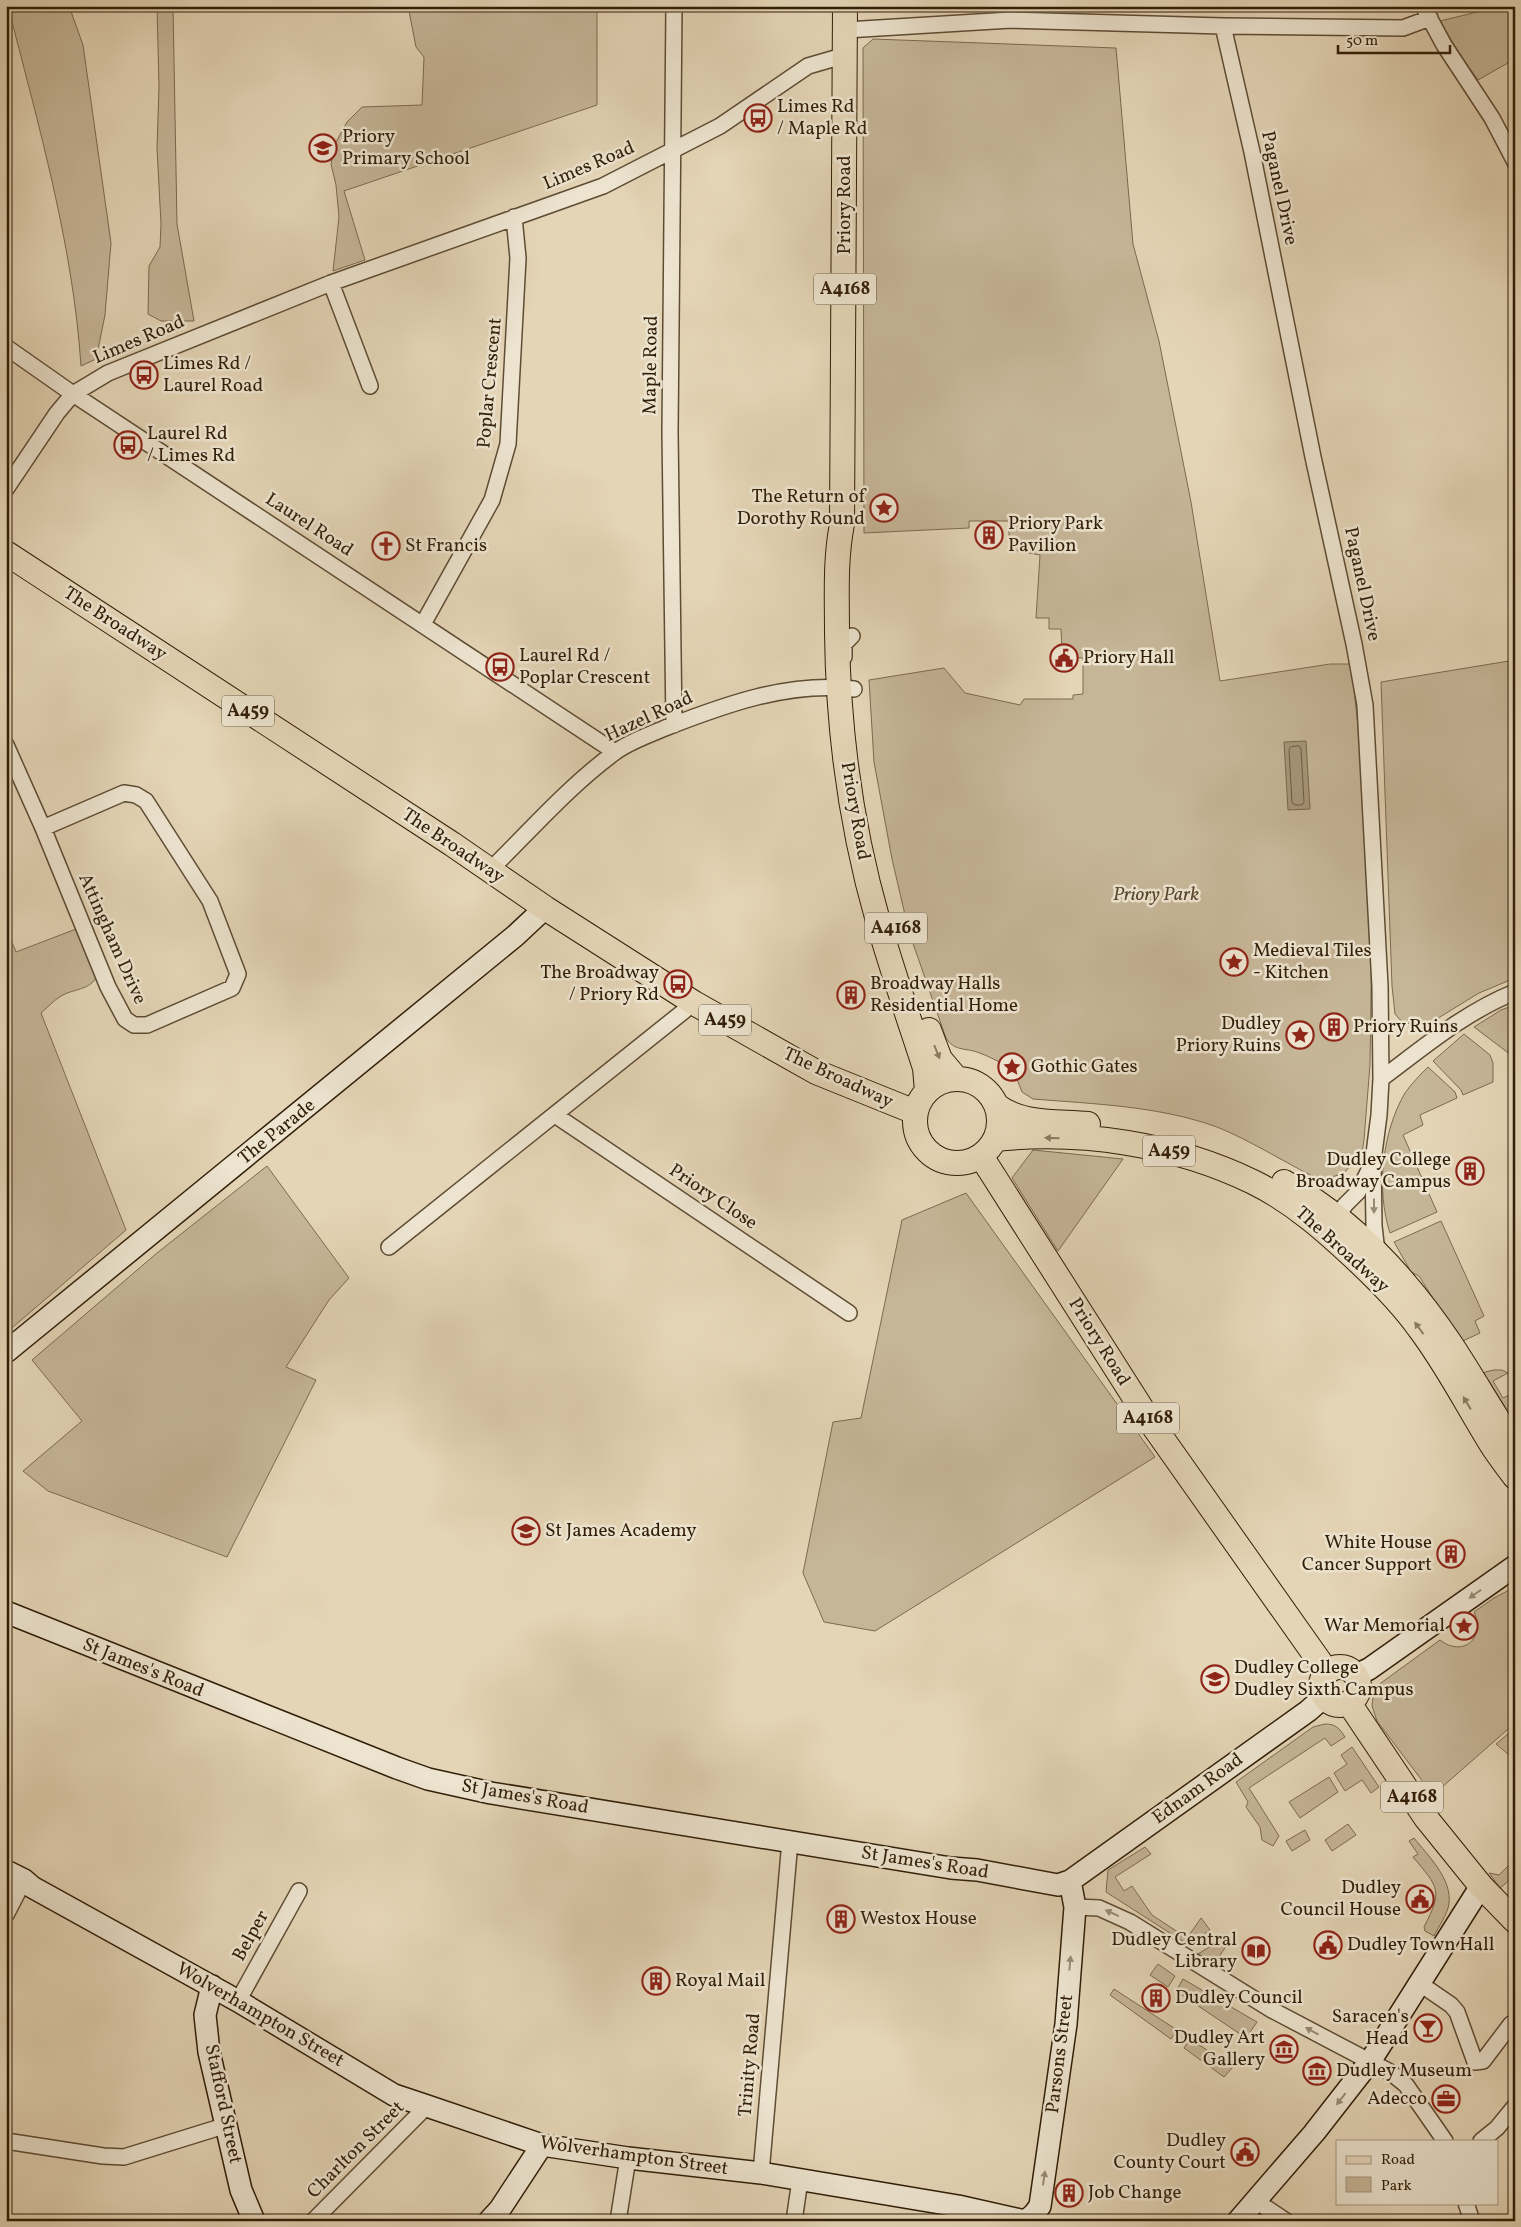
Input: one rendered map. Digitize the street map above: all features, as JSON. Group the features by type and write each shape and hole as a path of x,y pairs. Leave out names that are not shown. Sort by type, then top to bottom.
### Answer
{"main road":[{"name":"Priory Road","path":"846,6 842,524 837,549 851,800 877,919 926,1068 927,1091"},
{"name":"Priory Road","path":"842,524 850,553 852,636 846,688 868,812 896,928 914,990 940,1059 956,1078"},
{"name":"The Broadway","path":"6,553 545,908 694,1003 816,1072 915,1112"},
{"name":"The Parade","path":"6,1352 515,936 545,908"},
{"path":"956,1078 974,1082 986,1089 996,1105 999,1128 988,1147 968,1162 947,1162 933,1156 920,1142 915,1131 915,1112 927,1091 948,1079 956,1078"},
{"name":"The Broadway","path":"996,1105 1007,1114 1020,1119 1134,1130 1181,1140 1220,1152 1256,1167 1316,1201 1340,1210 1410,1288 1452,1346 1515,1446"},
{"name":"The Broadway","path":"988,1147 1013,1137 1079,1138 1125,1142 1170,1151 1210,1164 1254,1182 1325,1230 1402,1306 1421,1329 1488,1438 1515,1477"},
{"name":"Priory Road","path":"988,1147 1147,1417 1327,1672"},
{"path":"1499,1422 1499,1435 1515,1458"},
{"path":"1356,1675 1369,1669 1515,1566"},
{"name":"St James's Road","path":"6,1612 236,1705 428,1779 491,1793 1058,1885 1070,1881"},
{"path":"1340,1667 1347,1668 1356,1675 1360,1687 1358,1693 1349,1703 1337,1705 1329,1702 1324,1697 1321,1683 1327,1672 1340,1667"},
{"name":"Ednam Road","path":"1070,1881 1308,1711 1324,1697"},
{"name":"A4168","path":"1349,1703 1426,1818 1481,1886 1515,1922"},
{"name":"Wolverhampton Street","path":"15,1875 32,1887 238,2000 394,2095 542,2144 628,2158 761,2173 931,2201 1026,2221"},
{"name":"Parsons Street","path":"1026,2221 1040,2206 1065,2029 1075,1907 1070,1881"},
{"path":"1238,2221 1314,2133 1371,2060 1481,1886"},
{"name":"Stafford Street","path":"212,1986 205,2015 210,2052 241,2190 254,2221"},
{"path":"489,2221 500,2209 542,2144"}],"street":[{"name":"Maple Road","path":"674,6 670,432 674,725"},
{"path":"846,30 1011,13 1223,26 1404,28 1426,12 1444,45 1492,118 1515,162"},
{"name":"Paganel Drive","path":"1223,26 1252,152 1313,458 1366,705 1380,976 1381,1078 1379,1115 1373,1161 1374,1226 1377,1252"},
{"name":"Limes Road","path":"6,489 57,413 73,394 108,373 331,284 603,186 720,126 808,66 846,55"},
{"name":"Poplar Crescent","path":"423,624 492,500 508,444 518,258 514,217"},
{"path":"331,284 370,386"},
{"name":"Laurel Road","path":"6,347 73,394 615,752"},
{"name":"Hazel Road","path":"489,871 553,806 615,752 674,725 712,710 749,699 797,689 846,688"},
{"name":"Attingham Drive","path":"6,745 44,828 108,987 125,1019 134,1026 147,1026 232,988 238,974 210,901 146,801 136,795 124,793 44,828"},
{"path":"1381,1078 1465,1017 1488,1003 1515,992"},
{"path":"389,1247 694,1003"},
{"name":"Priory Close","path":"555,1115 849,1313"},
{"name":"Paganel Drive","path":"1340,1210 1358,1192 1373,1161"},
{"path":"1340,1210 1332,1221 1335,1228 1372,1260 1396,1285 1402,1306"},
{"name":"Trinity Road","path":"761,2173 790,1841"},
{"path":"6,1915 15,1875"},
{"name":"Belper","path":"238,2000 300,1891"},
{"path":"1075,1907 1099,1908 1110,1912 1272,2010 1351,2053 1371,2060 1406,2085 1444,2140"},
{"path":"1419,1983 1451,2004 1457,2012 1474,2062 1483,2061 1512,2024"},
{"name":"Charlton Street","path":"313,2221 427,2106"},
{"path":"1482,2140 1497,2128 1515,2106"},
{"path":"6,2141 104,2156 124,2157 227,2125"},
{"path":"618,2221 628,2158"},
{"path":"794,2221 800,2180"},
{"path":"1256,2201 1286,2221"},
{"path":"1466,2204 1472,2221"}],"green space":[{"path":"8,6 69,6 83,45 111,243 105,315 96,359 81,366 77,320 53,184"},
{"path":"157,6 173,6 177,224 194,321 161,321 148,314 149,266 160,247 161,224 157,148 159,87"},
{"path":"408,6 597,6 597,105 344,191 365,260 333,271 339,217 336,185 331,164 335,144 347,122 362,107 422,105 424,57 416,47"},
{"path":"1502,6 1515,6 1515,59 1478,80 1440,21"},
{"name":"Priory Park","path":"873,39 1116,48 1133,244 1159,341 1191,502 1220,681 1330,664 1351,664 1361,752 1372,923 1370,1065 1364,1140 1362,1153 1344,1173 1332,1177 1321,1178 1312,1176 1229,1132 1173,1114 1126,1107 1033,1099 1022,1092 1013,1069 982,1054 956,1047 946,1038 909,932 892,859 874,762 869,680 944,668 965,693 1020,705 1024,699 1073,699 1073,695 1083,694 1083,658 1067,657 1067,650 1062,650 1061,629 1049,629 1049,618 1036,618 1040,555 1009,549 1009,521 969,521 969,528 864,533 863,48"},
{"path":"1515,660 1515,978 1479,993 1427,1025 1403,1023 1395,1014 1392,986 1381,682"},
{"path":"6,928 16,952 76,929 98,972 96,978 89,985 60,997 41,1013 126,1230 6,1333"},
{"path":"1515,1005 1515,1030 1511,1034 1515,1037 1515,1058 1474,1027 1501,1010"},
{"path":"1464,1034 1490,1055 1493,1063 1493,1082 1463,1095 1461,1090 1433,1061"},
{"path":"1428,1067 1455,1092 1457,1098 1420,1115 1423,1125 1403,1135 1437,1212 1390,1233 1383,1198 1386,1143 1397,1108 1405,1093"},
{"path":"1033,1150 1123,1159 1058,1251 1012,1178"},
{"path":"267,1166 349,1278 329,1300 286,1367 316,1380 227,1557 48,1491 23,1471 82,1421 32,1360 157,1253"},
{"path":"966,1193 1155,1457 875,1631 824,1622 803,1573 833,1422 861,1418 902,1220"},
{"path":"1441,1221 1484,1316 1475,1321 1480,1333 1463,1341 1454,1332 1419,1276 1411,1272 1394,1242"},
{"path":"1502,1370 1508,1373 1493,1381 1503,1398 1515,1392 1513,1405 1515,1434 1479,1378 1485,1372"},
{"path":"1515,1587 1515,1723 1433,1795 1377,1721 1372,1706 1374,1688 1440,1640 1457,1647 1470,1643 1475,1637 1477,1630 1474,1612 1494,1598"},
{"path":"1325,1724 1337,1727 1345,1737 1331,1746 1325,1738 1249,1788 1279,1836 1273,1846 1262,1840 1260,1827 1246,1807 1248,1802 1236,1782 1313,1727"},
{"path":"1515,1728 1515,1760 1496,1744"},
{"path":"1352,1747 1379,1787 1371,1793 1362,1780 1345,1791 1334,1773 1347,1764 1341,1755"},
{"path":"1329,1777 1338,1792 1300,1818 1289,1802"},
{"path":"1348,1824 1356,1835 1332,1851 1325,1840"},
{"path":"1305,1830 1310,1840 1292,1851 1286,1841"},
{"path":"1414,1838 1443,1876 1449,1894 1447,1912 1434,1936 1425,1931 1424,1927 1434,1905 1435,1890 1433,1883 1413,1857 1418,1854 1409,1841"},
{"path":"1145,1847 1151,1854 1115,1877 1124,1891 1132,1886 1152,1915 1187,1938 1201,1918 1210,1930 1192,1942 1187,1944 1106,1892 1108,1870"},
{"path":"1515,1859 1512,1876 1500,1888 1489,1873 1499,1875"},
{"path":"1219,1941 1228,1943 1215,1963 1198,1954"},
{"path":"1158,1964 1175,1976 1168,1987 1150,1975"},
{"path":"1183,1979 1257,2022 1246,2038 1176,1991"},
{"path":"1114,1989 1177,2030 1171,2039 1110,1995"},
{"path":"1190,2039 1233,2067 1224,2077 1184,2048"}],"water":[{"path":"1306,741 1310,809 1288,810 1284,742"}],"place":[{"name":"Limes Rd / Maple Rd","path":"758,118"},
{"name":"Priory Primary School","path":"323,148"},
{"name":"Limes Rd / Laurel Road","path":"144,375"},
{"name":"Laurel Rd / Limes Rd","path":"128,445"},
{"name":"The Return of Dorothy Round","path":"884,508"},
{"name":"Priory Park Pavilion","path":"989,535"},
{"name":"St Francis","path":"386,546"},
{"name":"Priory Hall","path":"1064,658"},
{"name":"Laurel Rd / Poplar Crescent","path":"500,667"},
{"name":"Medieval Tiles - Kitchen","path":"1234,962"},
{"name":"The Broadway / Priory Rd","path":"678,984"},
{"name":"Broadway Halls Residential Home","path":"851,995"},
{"name":"Priory Ruins","path":"1334,1027"},
{"name":"Dudley Priory Ruins","path":"1300,1035"},
{"name":"Gothic Gates","path":"1012,1067"},
{"name":"Dudley College Broadway Campus","path":"1470,1171"},
{"name":"St James Academy","path":"526,1531"},
{"name":"White House Cancer Support","path":"1451,1554"},
{"name":"War Memorial","path":"1464,1626"},
{"name":"Dudley College Dudley Sixth Campus","path":"1215,1679"},
{"name":"Dudley Council House","path":"1420,1899"},
{"name":"Westox House","path":"841,1919"},
{"name":"Dudley Town Hall","path":"1328,1945"},
{"name":"Dudley Central Library","path":"1256,1951"},
{"name":"Royal Mail","path":"656,1981"},
{"name":"Dudley Council","path":"1156,1998"},
{"name":"Saracen's Head","path":"1428,2028"},
{"name":"Dudley Art Gallery","path":"1284,2049"},
{"name":"Dudley Museum","path":"1317,2071"},
{"name":"Adecco","path":"1446,2099"},
{"name":"Dudley County Court","path":"1245,2152"},
{"name":"Job Change","path":"1069,2193"}]}
